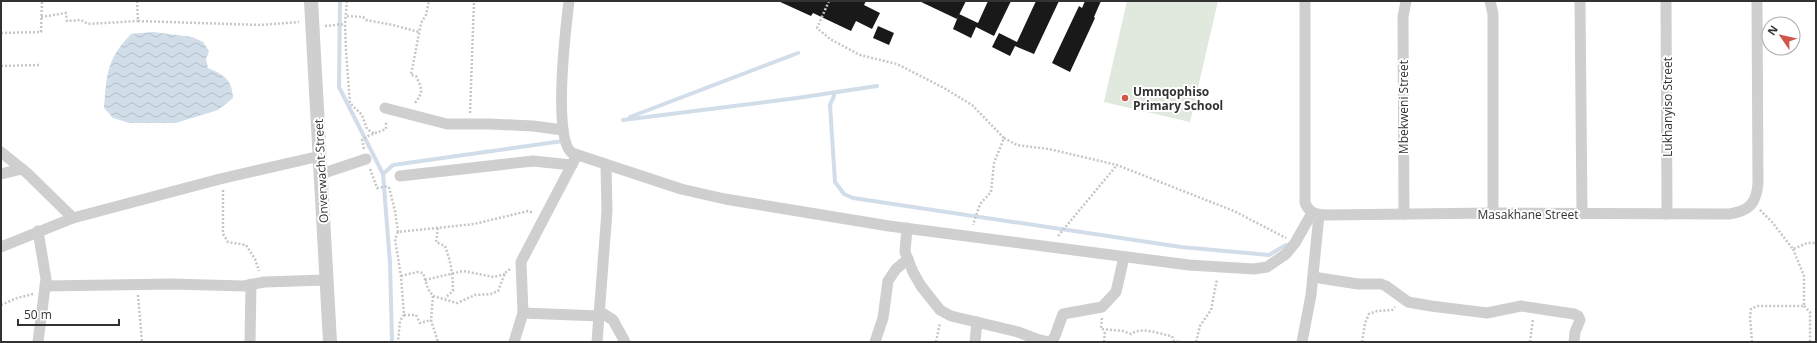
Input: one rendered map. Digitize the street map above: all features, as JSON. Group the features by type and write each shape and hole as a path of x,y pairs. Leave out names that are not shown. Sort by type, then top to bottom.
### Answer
{"street":[{"name":"Onverwacht Street","path":"311,1 330,342"},
{"path":"569,1 564,38 561,109 563,130 568,149 577,155 681,189 725,199 907,228 1189,265 1254,269 1267,267 1286,254 1315,214"},
{"path":"1305,1 1305,203 1308,209 1315,214"},
{"name":"Mbekweni Street","path":"1404,214 1402,17 1406,1"},
{"path":"1490,1 1493,14 1493,214"},
{"path":"1580,1 1582,213"},
{"name":"Lukhanyiso Street","path":"1666,1 1667,214"},
{"path":"1752,203 1756,195 1758,184 1757,1"},
{"path":"387,108 447,124 533,126 563,130"},
{"path":"1,152 22,169 73,218"},
{"path":"514,342 523,313 521,262 577,155"},
{"path":"1,247 73,218 220,179 320,156"},
{"path":"321,174 366,159"},
{"path":"400,176 533,161 572,165"},
{"path":"597,342 607,211 606,165"},
{"path":"1,174 22,169"},
{"name":"Masakhane Street","path":"1315,214 1729,214 1742,212 1752,203"},
{"path":"1302,342 1313,276 1315,214"},
{"path":"907,228 905,252 921,286 940,310 944,313 1018,332 1039,340 1050,342 1055,336 1063,314 1102,307 1116,292 1124,257"},
{"path":"38,231 46,272 38,342"},
{"path":"875,342 883,318 888,281 896,269 908,259"},
{"path":"1313,276 1358,284 1381,284 1408,302 1425,305 1488,313 1513,306 1534,308 1578,316 1580,322 1575,332 1574,342"},
{"path":"44,289 137,285 251,284 264,282 327,280"},
{"path":"250,342 251,284"},
{"path":"523,313 599,314 613,320 624,342"},
{"path":"975,342 976,322"}],"path":[{"path":"1,33 41,32 42,1"},
{"path":"137,1 138,21"},
{"path":"347,1 347,16 345,24 350,103 362,114 367,129 375,134"},
{"path":"407,113 421,95 422,87 416,76 411,75 422,23 426,15 429,1"},
{"path":"470,124 474,1"},
{"path":"829,1 817,28 830,39 860,55 897,64 944,88 972,105 1004,138 1017,145 1049,149 1116,165 1234,211 1295,243"},
{"path":"42,17 66,13 67,21 81,20 88,24 138,21 260,25 312,22"},
{"path":"347,16 363,17 366,20 420,32"},
{"path":"336,25 345,24"},
{"path":"1,66 40,65"},
{"path":"362,140 386,129 387,108"},
{"path":"976,237 973,223 980,204 991,192 994,162 1004,138"},
{"path":"366,159 377,188 389,187 395,211 398,232 395,239 401,276 404,315 400,321 398,342"},
{"path":"1050,246 1116,165"},
{"path":"220,179 224,194 222,207 223,234 228,242 246,245 255,259 264,282"},
{"path":"1752,203 1772,222 1794,248 1804,276 1804,306"},
{"path":"398,232 474,224 528,211 545,218"},
{"path":"438,228 436,242 445,246 453,274 453,291 444,298"},
{"path":"1794,248 1807,243 1816,243"},
{"path":"425,280 463,271 494,278 505,273 513,266 521,262"},
{"path":"1196,342 1200,326 1211,310 1219,266"},
{"path":"401,276 416,272 423,274 428,289 433,296 431,320 438,342"},
{"path":"433,296 457,303 475,295 491,294 498,291 505,273"},
{"path":"137,285 142,342"},
{"path":"1,305 44,289"},
{"path":"1362,342 1365,323 1369,314 1377,311 1392,310 1402,299"},
{"path":"1752,342 1750,317 1751,310 1757,306 1804,306 1810,312 1810,342"},
{"path":"1102,307 1100,329 1123,331 1131,334 1137,330 1146,330 1172,336 1174,340 1181,342"},
{"path":"1530,342 1534,308"},
{"path":"936,342 944,313"},
{"path":"404,315 416,315 420,323 431,320"},
{"path":"1104,342 1105,330"}],"shaded area":[{"path":"1127,1 1218,1 1190,122 1104,102"}],"water":[{"path":"153,32 192,37 203,42 209,51 206,59 208,68 226,78 231,86 233,98 218,110 176,123 129,123 113,118 104,108 107,76 112,60 131,34"}],"building":[{"path":"778,1 866,1 864,5 880,13 872,29 856,21 851,31 813,13 811,16"},
{"path":"919,1 966,1 957,19"},
{"path":"988,1 1011,1 994,36 976,27 971,38 953,29 959,14 978,23"},
{"path":"1036,1 1059,1 1034,54 1015,46 1010,56 992,47 999,33 1017,42"},
{"path":"1085,1 1101,1 1094,17 1095,18 1070,72 1052,63 1079,6 1082,8"},
{"path":"878,26 894,33 889,45 873,38"}],"waterway":[{"path":"340,1 339,87 383,174"},
{"path":"630,117 798,53"},
{"path":"623,120 797,98 877,86"},
{"path":"834,93 830,105 835,182 844,194 853,198 1181,247 1269,255 1286,245"},
{"path":"392,342 390,263 383,174 393,165 563,141"}],"place":[{"name":"Umnqophiso Primary School","path":"1125,98"}]}
